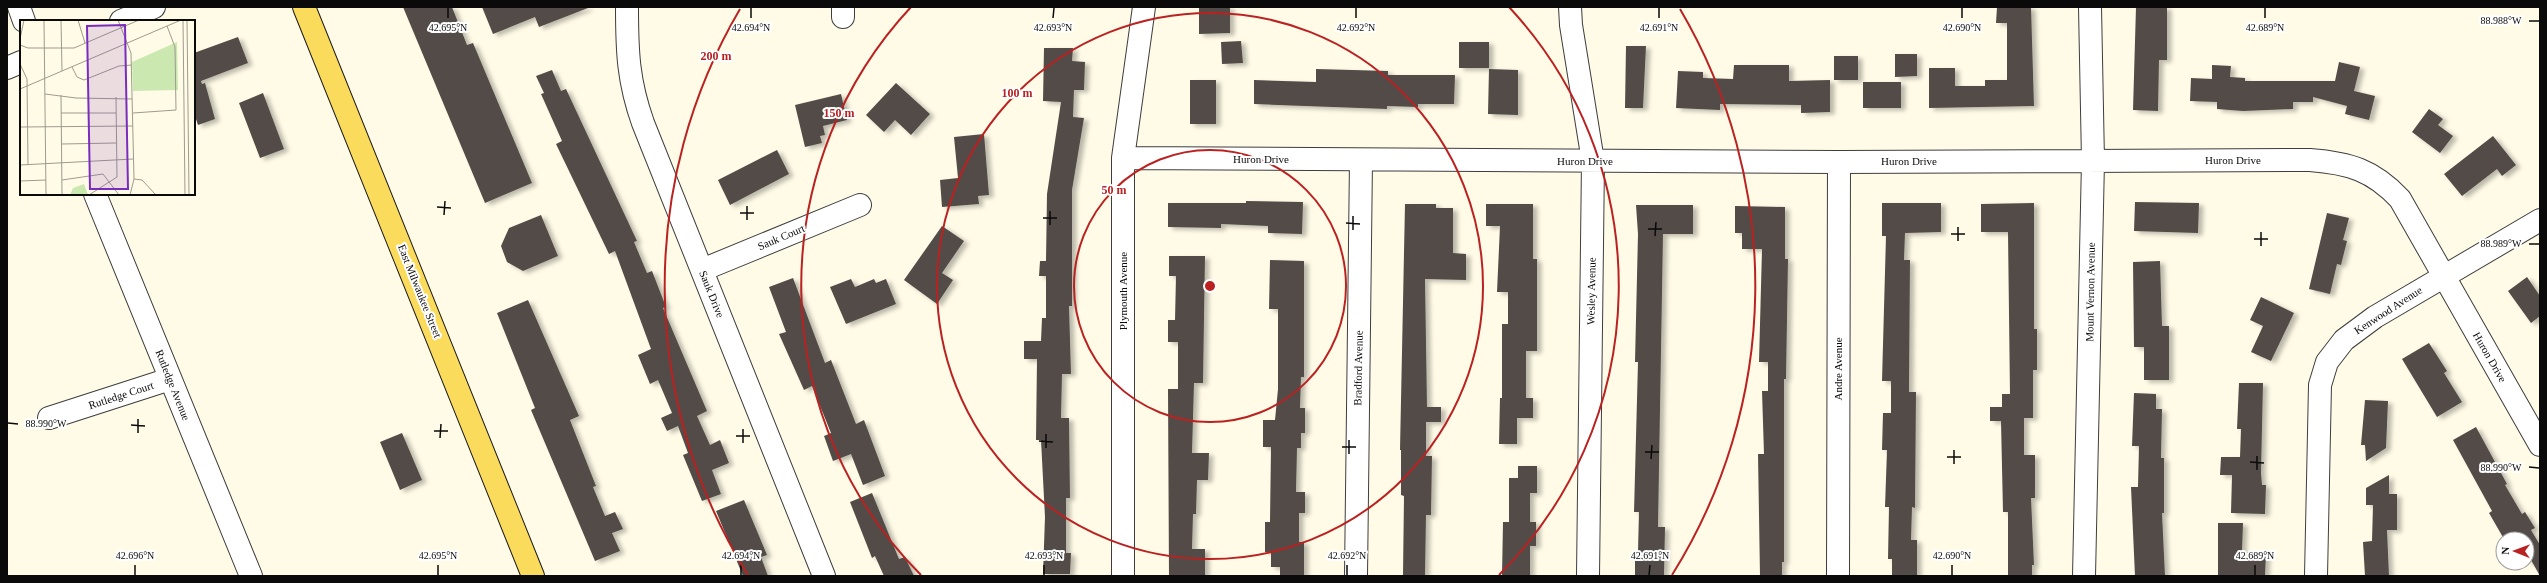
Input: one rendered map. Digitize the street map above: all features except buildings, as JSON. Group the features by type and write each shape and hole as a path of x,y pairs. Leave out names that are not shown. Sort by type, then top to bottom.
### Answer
{"main road":[{"name":"East Milwaukee Street","path":"304,7 533,576"}],"street":[{"path":"18,7 24,20"},
{"path":"123,20 154,7"},
{"name":"Sauk Drive","path":"627,7 627,65 633,96 824,576"},
{"name":"Plymouth Avenue","path":"1123,576 1123,158 1144,7"},
{"name":"Wesley Avenue","path":"1570,7 1571,26 1593,161 1588,576"},
{"name":"Mount Vernon Avenue","path":"2084,576 2093,161 2090,7"},
{"path":"7,68 20,62"},
{"name":"Huron Drive","path":"1123,158 1839,162 2310,160 2357,168 2374,176 2400,199 2540,445"},
{"name":"Bradford Avenue","path":"1356,576 1361,160"},
{"name":"Andre Avenue","path":"1838,576 1839,162"},
{"name":"Rutledge Avenue","path":"95,195 251,576"},
{"name":"Sauk Court","path":"702,270 860,204"},
{"name":"Kenwood Avenue","path":"2316,576 2320,385 2327,362 2344,340 2375,317 2540,220"},
{"name":"Rutledge Court","path":"49,418 170,379"}]}
